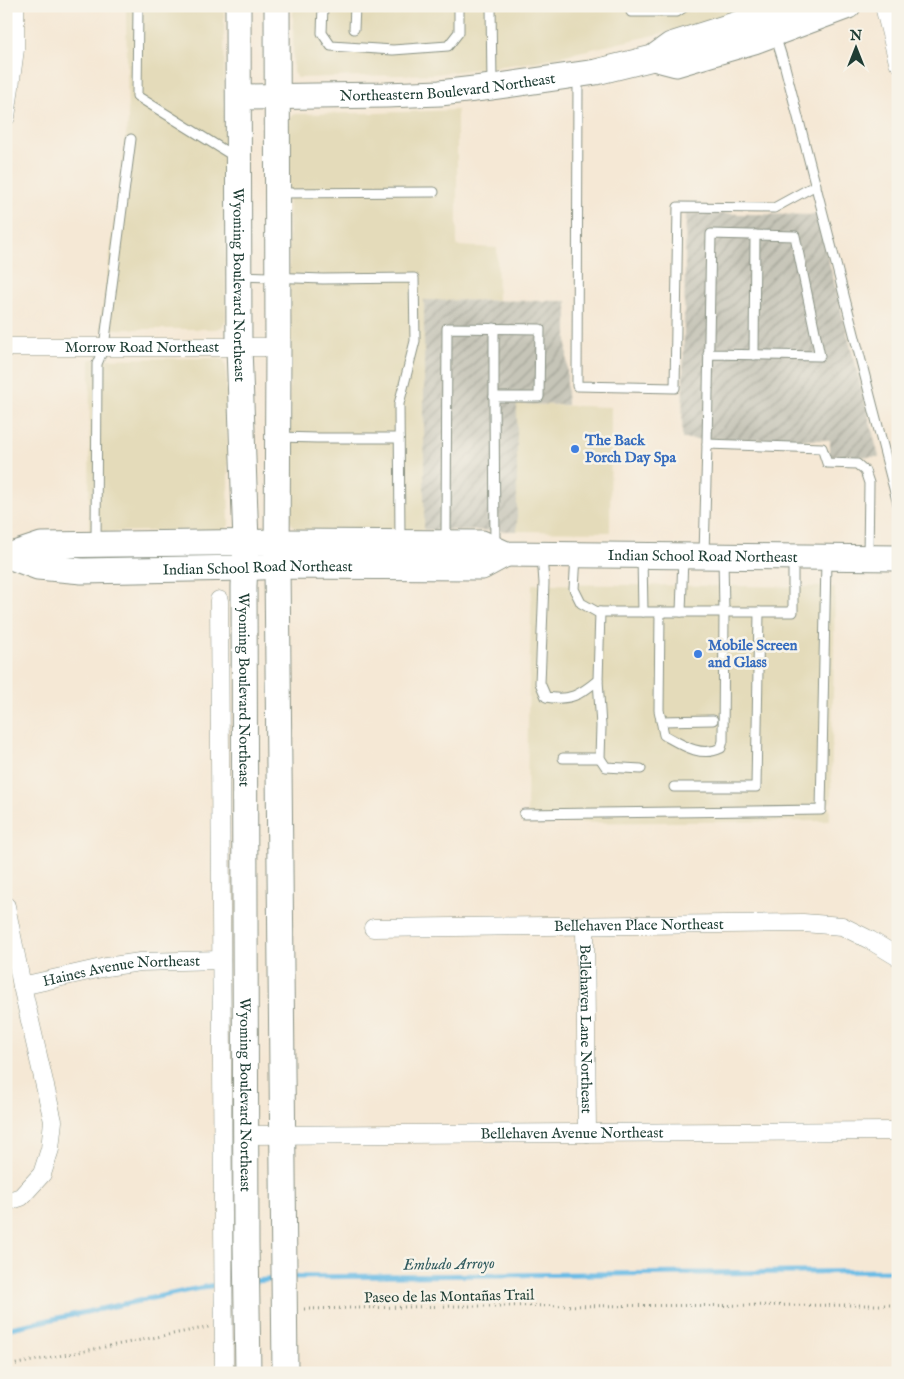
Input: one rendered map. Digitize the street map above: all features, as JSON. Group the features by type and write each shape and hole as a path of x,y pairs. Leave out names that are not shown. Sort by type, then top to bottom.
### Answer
{"main road":[{"name":"Wyoming Boulevard Northeast","path":"238,6 239,347 246,542 244,568 246,1135 235,1246 232,1313 248,1373"},
{"path":"276,6 278,193 277,554 285,1373"},
{"name":"Northeastern Boulevard Northeast","path":"239,98 440,93 596,72 653,58 671,45 747,21 786,6"},
{"path":"776,32 794,16 818,6"},
{"name":"Northeastern Boulevard Northeast","path":"653,58 676,64 754,41 848,6"},
{"name":"Indian School Road Northeast","path":"7,556 41,545 246,542 277,554 482,567 501,552"},
{"name":"Indian School Road Northeast","path":"7,556 38,567 82,571 244,568 277,554 400,543 482,543 501,552 542,555 898,558"}],"street":[{"path":"6,117 15,6"},
{"path":"884,6 898,62"},
{"name":"Morrow Road Northeast","path":"6,347 278,347"},
{"path":"219,600 221,960 235,1246"},
{"path":"6,906 22,986 53,1120 50,1149 42,1174 21,1197 6,1202"},
{"name":"Bellehaven Place Northeast","path":"373,928 803,923 842,926 898,957"},
{"name":"Bellehaven Lane Northeast","path":"585,926 586,1133"},
{"name":"Haines Avenue Northeast","path":"22,986 106,967 140,962 221,960"},
{"name":"Bellehaven Avenue Northeast","path":"246,1135 898,1131"},
{"path":"224,1373 232,1313"}],"lane":[{"path":"138,6 137,96 239,160"},
{"path":"323,6 322,34 331,46 393,50 448,46 459,32 459,6"},
{"path":"354,29 355,6"},
{"path":"491,6 492,87"},
{"path":"631,12 677,12 686,6"},
{"path":"776,32 898,504"},
{"path":"578,75 578,386 675,388 678,207 774,208 816,185"},
{"path":"96,544 97,364 104,347 131,139"},
{"path":"278,193 434,192"},
{"path":"681,612 703,557 707,444 708,354 711,234 795,236 820,356 708,354"},
{"path":"754,235 754,355"},
{"path":"239,276 324,279 414,278 415,341 399,404 400,543"},
{"path":"446,543 447,328 540,328 540,397 494,397"},
{"path":"494,328 494,397 501,552"},
{"path":"278,437 399,438"},
{"path":"707,444 822,448 827,462 857,464 865,471 869,483 868,558"},
{"path":"542,555 544,583 540,683 546,697 560,700 580,695 598,680"},
{"path":"576,555 574,590 581,603 597,612 793,612 793,557"},
{"path":"642,556 643,612"},
{"path":"660,612 659,710 664,735 691,750 715,751 721,748 723,742 724,612 703,557"},
{"path":"524,814 821,810 826,557"},
{"path":"600,612 598,680 601,726 600,758 606,767 641,769"},
{"path":"674,787 756,788 759,612"},
{"path":"662,721 713,720"},
{"path":"563,758 600,758"}],"path":[{"name":"Paseo de las Montañas Trail","path":"284,1306 302,1309 458,1306 898,1305"},
{"path":"6,1366 232,1313"}],"shaded area":[{"path":"126,6 224,6 226,320 222,327 215,329 100,329 128,121"},
{"path":"293,6 754,6 717,21 534,62 435,74 297,78 293,72"},
{"path":"457,110 457,246 497,248 498,300 424,300 424,530 298,530 290,521 288,121 294,114"},
{"path":"686,213 817,215 879,457 830,456 830,440 682,439"},
{"path":"424,300 567,301 567,405 517,404 517,531 424,530"},
{"path":"216,358 224,360 226,367 229,525 226,530 89,532 90,359"},
{"path":"516,404 611,407 610,532 517,531"},
{"path":"532,584 835,587 831,801 827,804 830,811 830,821 527,823"}],"waterway":[{"name":"Embudo Arroyo","path":"292,1277 898,1271"},
{"name":"Embudo Arroyo","path":"255,1281 278,1279"},
{"name":"Embudo Arroyo","path":"6,1329 221,1285"}],"place":[{"name":"The Back Porch Day Spa","path":"575,449"},
{"name":"Mobile Screen and Glass","path":"698,654"}]}
